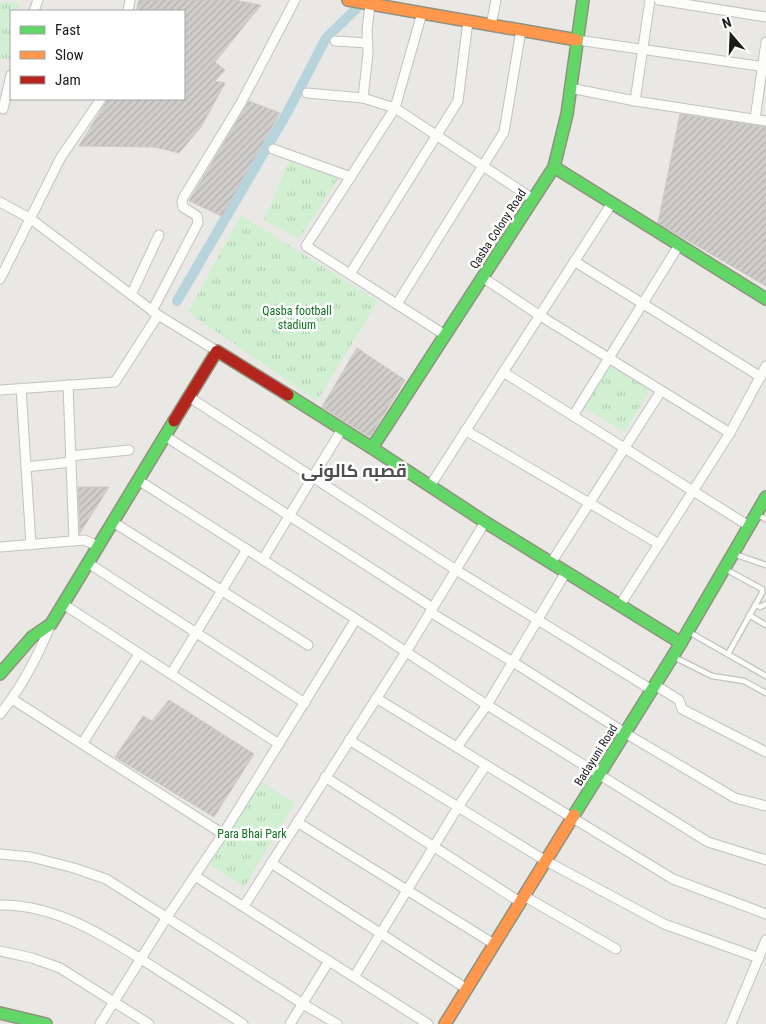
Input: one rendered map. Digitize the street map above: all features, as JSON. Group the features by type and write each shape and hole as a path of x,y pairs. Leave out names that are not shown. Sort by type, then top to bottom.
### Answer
{"street":[{"path":"0,390 115,382 155,313 198,223 197,216 183,207 182,202 241,103 295,0"},
{"path":"348,0 577,40 764,66"},
{"path":"492,25 496,0"},
{"name":"Qasba Colony Road","path":"372,448 554,166 567,114 582,0"},
{"path":"635,101 650,0"},
{"path":"659,0 766,17"},
{"path":"363,98 368,53 367,31 370,4"},
{"path":"422,13 396,108 306,246 445,335"},
{"path":"350,274 458,101 468,21"},
{"path":"397,304 504,132 521,30"},
{"path":"335,41 368,43"},
{"path":"755,119 766,42"},
{"path":"3,109 10,79"},
{"path":"570,88 635,101 766,121"},
{"path":"307,93 363,98 396,108 533,200"},
{"path":"0,279 61,157 99,100"},
{"path":"273,149 351,177"},
{"path":"554,166 766,299"},
{"path":"0,202 31,219 155,313 342,429 485,522 681,643"},
{"path":"430,486 612,203"},
{"path":"131,295 159,235"},
{"path":"573,416 679,245"},
{"path":"574,261 760,377"},
{"path":"482,278 730,433"},
{"path":"0,714 12,699 39,653 51,624 217,351"},
{"path":"620,605 730,433 766,366"},
{"path":"503,372 749,526"},
{"path":"68,386 74,541"},
{"path":"21,388 31,545"},
{"path":"551,563 661,390"},
{"path":"189,398 456,570 653,688 678,700 682,709 766,752"},
{"path":"263,560 342,429"},
{"path":"465,430 659,544"},
{"path":"165,436 431,610 625,733 735,798 766,806"},
{"path":"26,467 129,450"},
{"path":"138,480 487,705 708,842 766,860"},
{"name":"Badayuni Road","path":"445,1024 681,643 749,526 761,516 766,497"},
{"path":"113,522 308,645"},
{"path":"244,906 406,652 485,522"},
{"path":"0,548 84,540 98,546"},
{"path":"171,674 246,549"},
{"path":"88,564 304,703"},
{"path":"457,747 487,705 566,572"},
{"path":"63,604 279,744"},
{"path":"100,1024 167,917 223,834 356,619"},
{"path":"0,674 32,638 51,624"},
{"path":"82,744 139,654"},
{"path":"376,698 673,879 766,914"},
{"path":"12,699 223,834"},
{"path":"349,740 546,861 664,924 759,958"},
{"path":"354,976 486,765"},
{"path":"325,777 434,847 522,899 616,949"},
{"path":"297,822 494,944"},
{"path":"0,854 31,857 74,868 106,879 337,1024"},
{"path":"271,863 467,988"},
{"path":"195,876 428,1024"},
{"path":"0,905 45,910 87,927 243,1024"},
{"path":"731,1024 766,940"},
{"path":"0,951 32,958 60,968 149,1024"},
{"path":"290,1024 329,961"},
{"path":"0,1014 44,1024"}],"lane":[{"path":"733,554 766,565"},
{"path":"724,568 762,589 762,593 728,654"},
{"path":"755,605 760,607 766,604"},
{"path":"749,615 766,625"},
{"path":"688,631 766,676"},
{"path":"673,656 712,676 744,681 766,692"}],"green space":[{"path":"0,2 19,3 18,10 10,10 10,60 0,58"},
{"path":"292,155 343,171 299,239 264,220"},
{"name":"Qasba football stadium","path":"241,215 378,301 317,401 188,312"},
{"path":"611,362 652,385 625,432 582,406"},
{"name":"Para Bhai Park","path":"261,782 295,803 244,887 210,865"}],"building":[{"path":"139,0 234,0 261,5 215,62 225,70 215,81 225,83 201,127 179,153 155,147 79,146 107,100 185,100 185,10 136,10"},
{"path":"249,101 280,113 222,216 189,201"},
{"path":"680,114 766,127 766,286 658,223"},
{"path":"357,348 405,380 370,437 322,407"},
{"path":"78,487 109,487 80,533"},
{"path":"169,700 254,754 214,817 115,757 143,716 152,721"}],"waterway":[{"path":"177,301 287,113 326,38 356,9"}],"traffic: fast":[{"path":"372,448 554,167 567,114 583,0"},
{"path":"554,167 766,299"},
{"path":"288,395 485,522 681,643"},
{"path":"0,674 32,637 51,624 174,421"},
{"path":"574,815 681,643 766,497"},
{"path":"0,1013 46,1024"}],"traffic: slow":[{"path":"348,0 577,40"},
{"path":"445,1024 574,815"}],"traffic: jam":[{"path":"174,421 217,351 288,395"}],"district":[{"name":"قصبہ کالونی","path":"354,471"}]}
